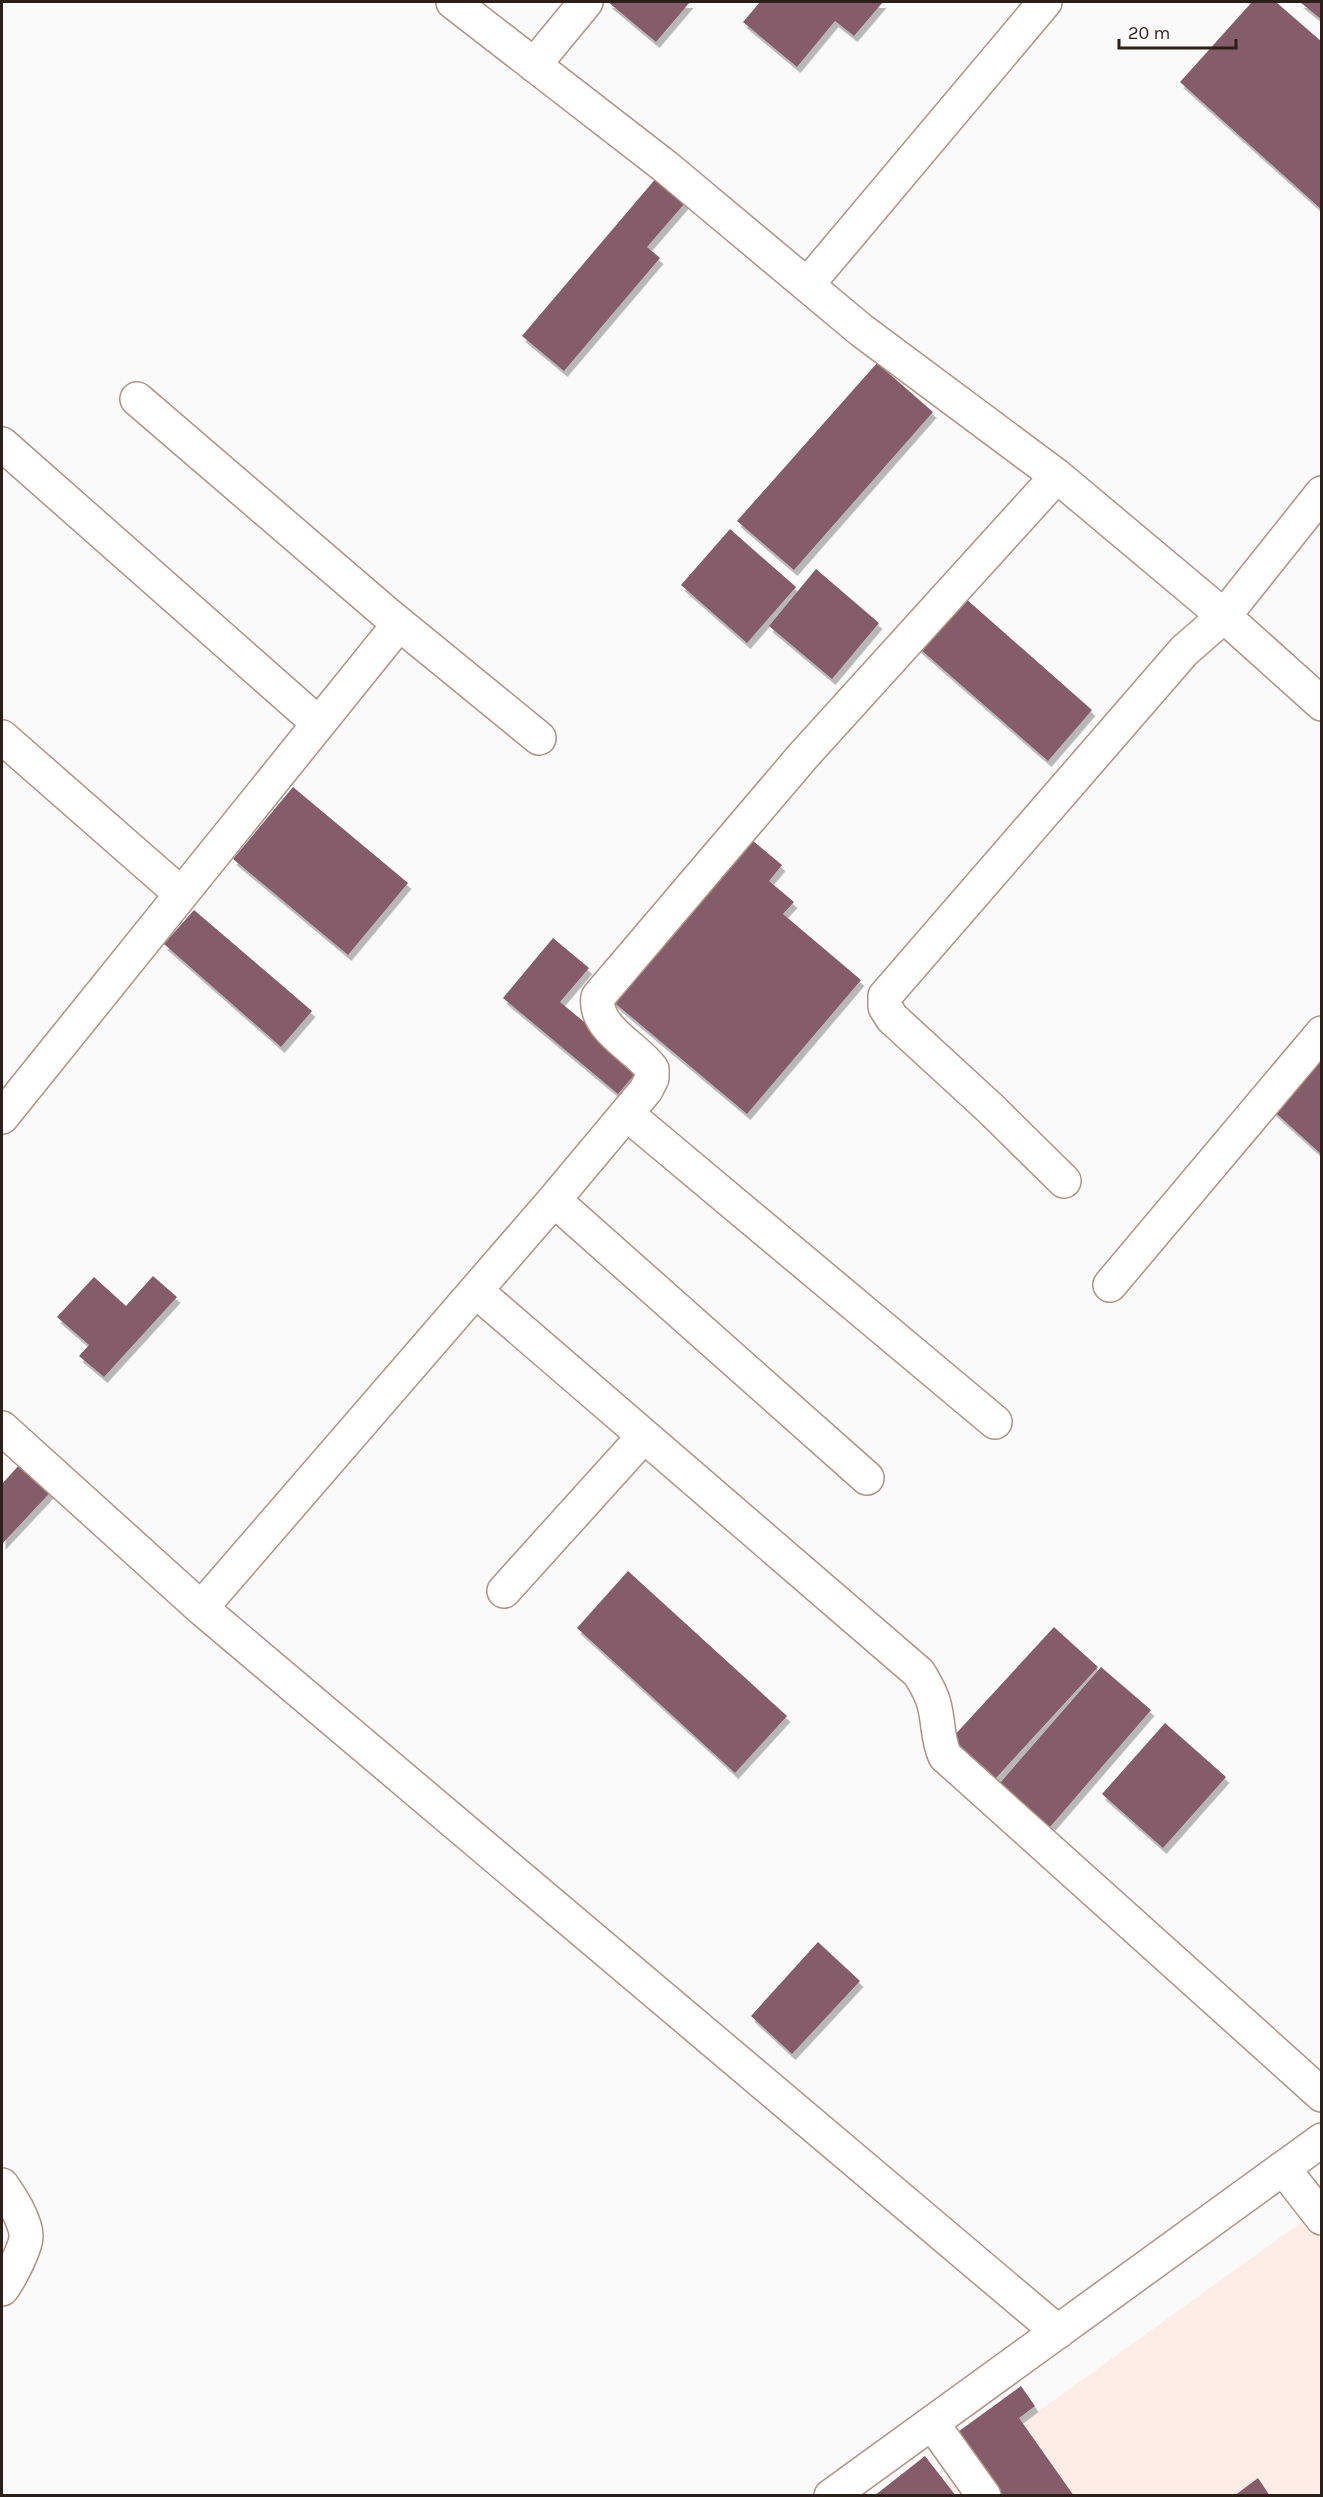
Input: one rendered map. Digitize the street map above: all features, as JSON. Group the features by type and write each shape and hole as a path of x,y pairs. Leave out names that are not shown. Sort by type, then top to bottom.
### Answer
{"street":[{"path":"453,2 666,167 861,330 1057,476 1224,616 1322,704"},
{"path":"534,65 586,2"},
{"path":"807,285 1045,2"},
{"path":"137,399 399,624 538,738"},
{"path":"2,444 318,723"},
{"path":"201,1608 476,1291 646,1090 652,1078 652,1069 601,1019 597,1008 598,997 803,756 1057,476"},
{"path":"1064,1181 991,1109 892,1018 885,1007 885,996 1184,651 1224,616 1322,493"},
{"path":"2,1117 180,893 399,624"},
{"path":"2,736 180,893"},
{"path":"1110,1285 1322,1033"},
{"path":"627,1114 995,1422"},
{"path":"554,1200 867,1478"},
{"path":"476,1291 919,1673 934,1705 940,1745 945,1756 1322,2095"},
{"path":"2,1428 201,1608 1058,2332"},
{"path":"504,1591 644,1436"},
{"path":"831,2496 1322,2139"},
{"path":"1283,2168 1322,2218"},
{"path":"2,2185 15,2203 26,2236 10,2277 2,2289"},
{"path":"932,2422 984,2496"}],"shaded area":[{"path":"1321,2208 1321,2495 922,2495"}],"building":[{"path":"608,2 690,2 656,42"},
{"path":"760,2 883,2 854,36 835,21 797,67 743,22"},
{"path":"1252,2 1276,2 1322,42 1322,210 1180,82"},
{"path":"1300,2 1322,2 1322,20"},
{"path":"663,170 692,195 647,247 660,258 564,371 522,336"},
{"path":"877,363 933,412 794,570 737,521"},
{"path":"730,529 796,587 747,643 681,585"},
{"path":"816,569 879,623 832,679 769,626"},
{"path":"957,591 1092,710 1048,761 912,642"},
{"path":"293,787 408,883 348,955 233,859"},
{"path":"747,836 782,865 769,881 794,902 783,914 861,980 747,1114 610,999"},
{"path":"194,910 312,1011 281,1047 164,944"},
{"path":"553,938 589,968 560,1002 640,1068 618,1094 503,998"},
{"path":"1322,1046 1322,1155 1267,1105"},
{"path":"153,1276 177,1297 104,1377 79,1356 89,1345 57,1317 94,1277 126,1306"},
{"path":"29,1454 60,1482 2,1544 2,1484"},
{"path":"628,1571 787,1716 735,1773 577,1628"},
{"path":"1054,1627 1098,1667 995,1779 951,1739"},
{"path":"1101,1667 1151,1710 1050,1827 1000,1783"},
{"path":"1165,1723 1226,1777 1163,1848 1102,1794"},
{"path":"818,1942 860,1981 792,2054 751,2016"},
{"path":"1021,2386 1035,2406 1019,2418 1074,2496 993,2496 951,2437"},
{"path":"925,2456 956,2496 874,2496"},
{"path":"1258,2478 1270,2496 1234,2496"}]}
